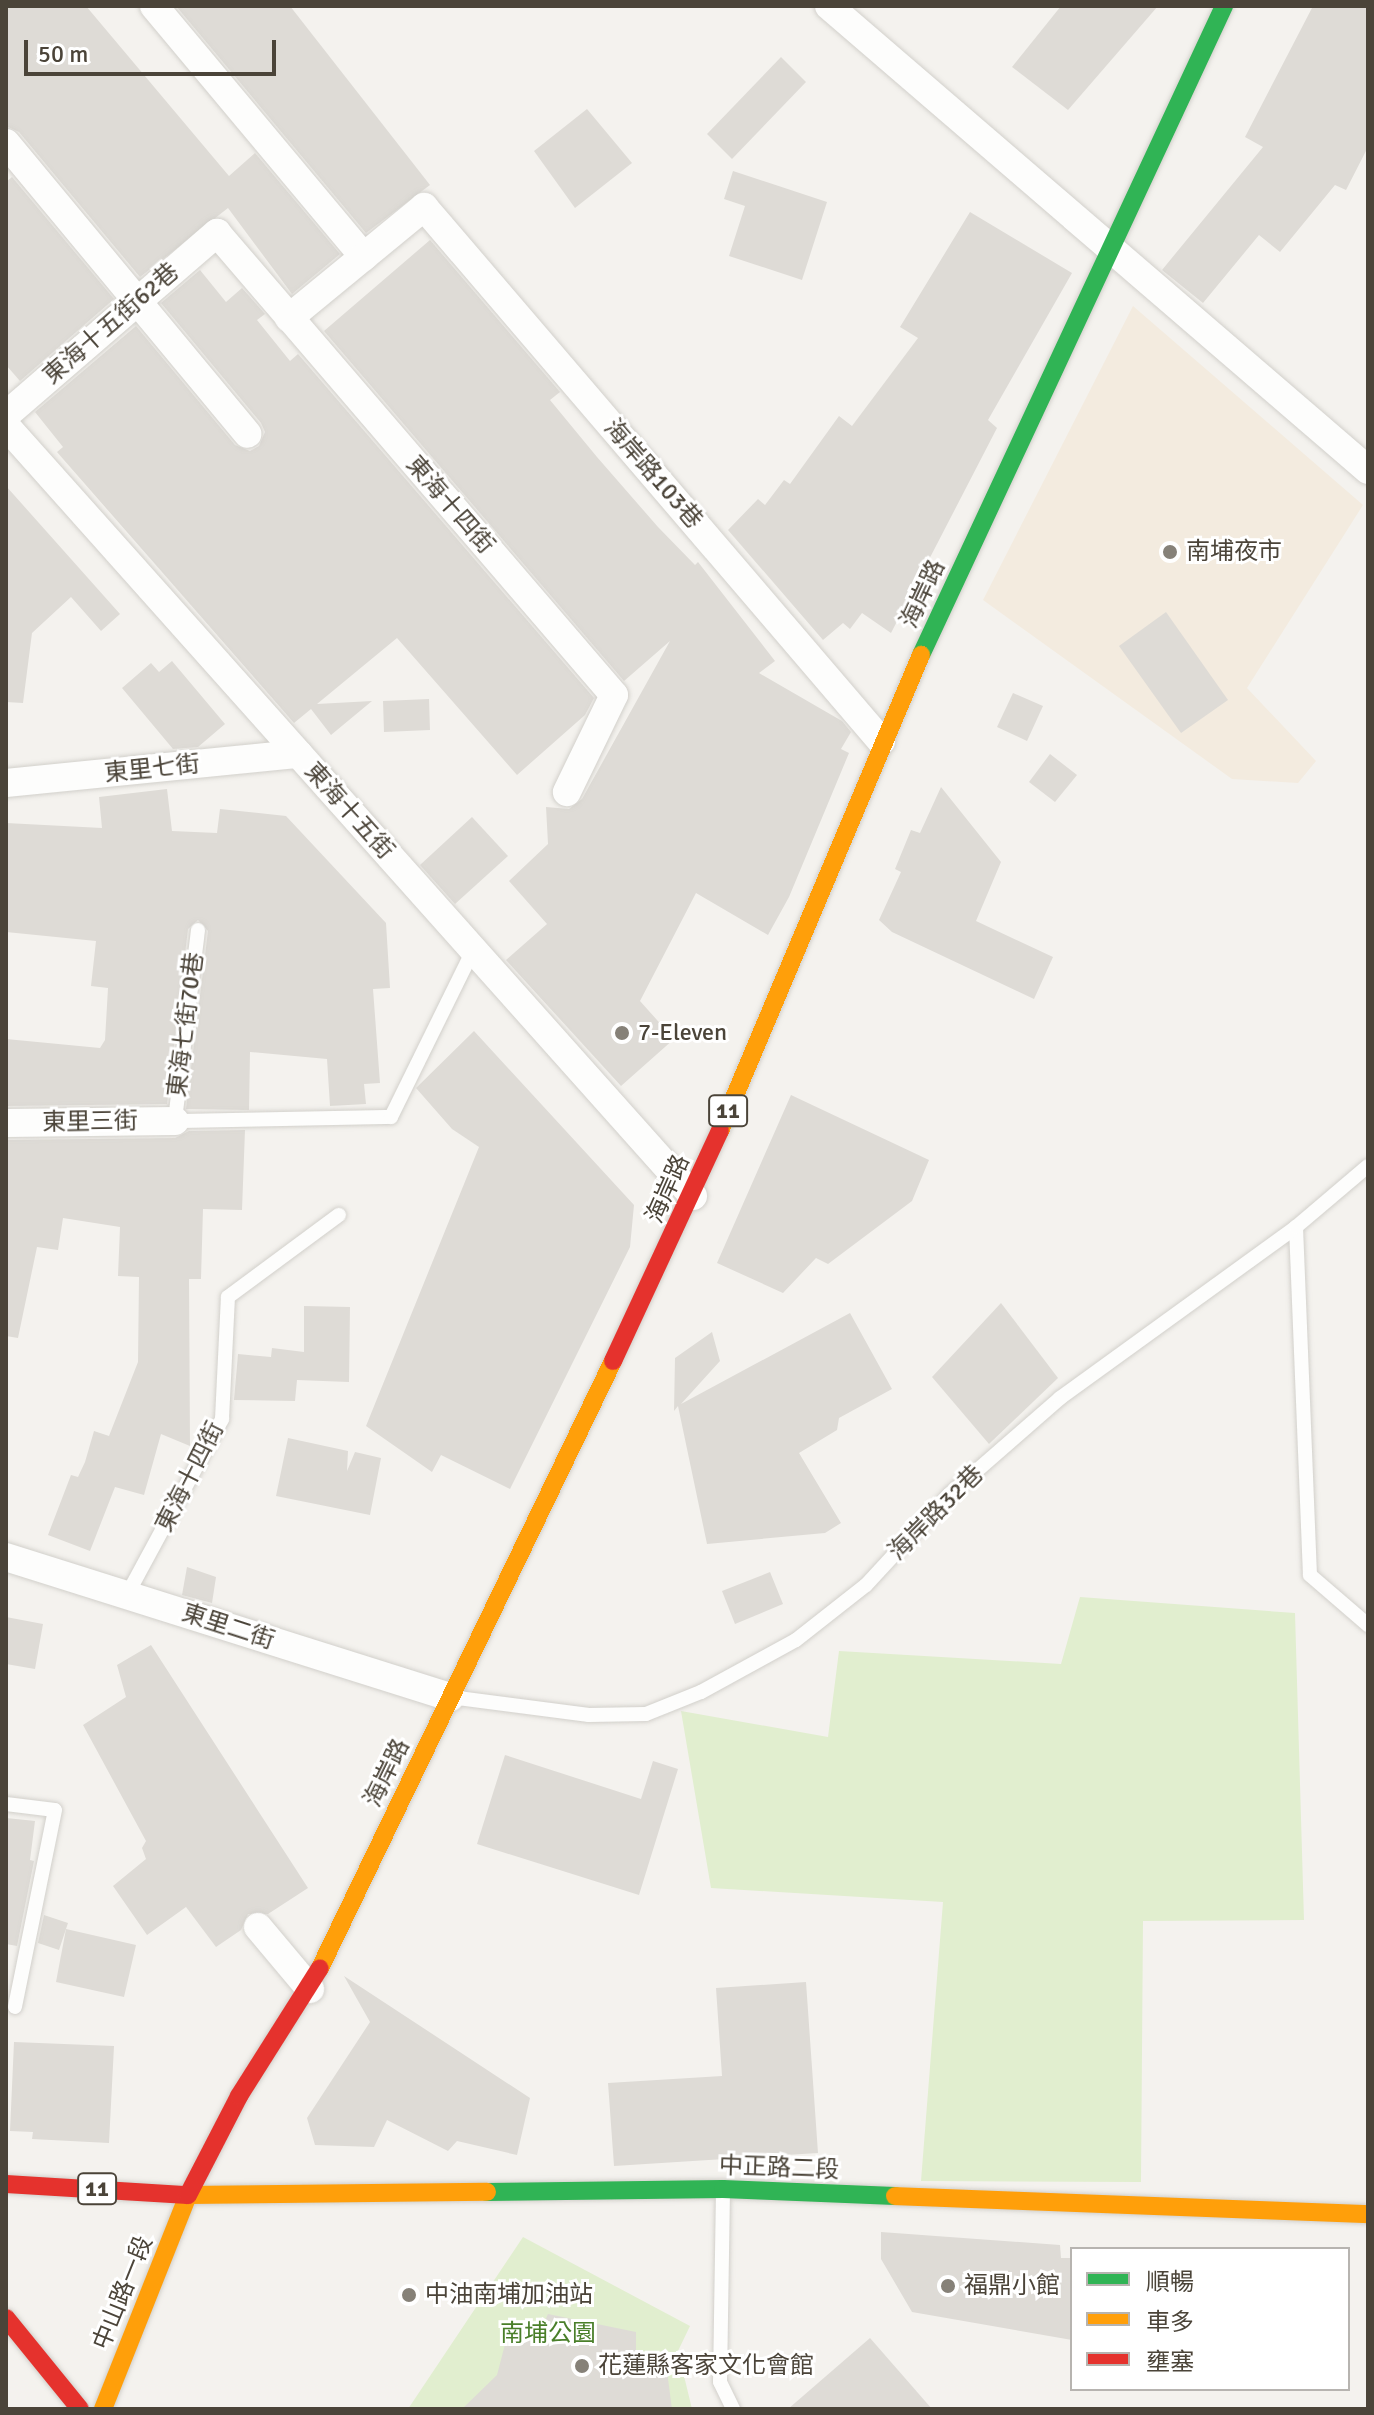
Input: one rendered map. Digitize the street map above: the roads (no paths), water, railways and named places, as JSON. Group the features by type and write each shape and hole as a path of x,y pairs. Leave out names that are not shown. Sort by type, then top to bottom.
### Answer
{"main road":[{"name":"海岸路","path":"188,2195 239,2096 310,1989 693,1196 881,741 1224,6"},
{"name":"11","path":"6,2184 188,2195"},
{"name":"中正路二段","path":"188,2195 723,2189 1368,2214"},
{"name":"中山路一段","path":"103,2409 188,2195"},
{"path":"6,2318 80,2409"}],"street":[{"path":"154,6 364,257 289,318"},
{"path":"829,6 1368,470"},
{"path":"6,143 248,434"},
{"name":"海岸路103巷","path":"364,257 424,207 881,741"},
{"name":"東海十五街62巷","path":"6,415 217,233"},
{"name":"東海十四街","path":"217,233 614,695 567,792"},
{"name":"東海十五街","path":"6,426 693,1196"},
{"name":"東里七街","path":"6,783 299,754"},
{"name":"東里三街","path":"6,1123 175,1121"},
{"name":"東里二街","path":"6,1557 450,1697"},
{"path":"258,1927 310,1989"}],"lane":[{"name":"東海七街70巷","path":"175,1121 198,930"},
{"path":"175,1121 391,1117 473,950"},
{"name":"海岸路32巷","path":"450,1697 589,1715 646,1714 701,1692 796,1640 866,1585 950,1494 1060,1398 1296,1227 1368,1166"},
{"name":"東海十四街","path":"127,1595 222,1419 228,1297 339,1215"},
{"path":"1296,1227 1310,1575 1368,1625"},
{"path":"6,1804 55,1810 15,2007"},
{"path":"723,2189 720,2382 733,2409"}],"place":[{"name":"南埔夜市","path":"1170,552"},
{"name":"7-Eleven","path":"622,1033"},
{"name":"福鼎小館","path":"948,2286"},
{"name":"中油南埔加油站","path":"409,2295"},
{"name":"花蓮縣客家文化會館","path":"582,2366"}],"park label":[{"name":"南埔公園","path":"548,2334"}]}
